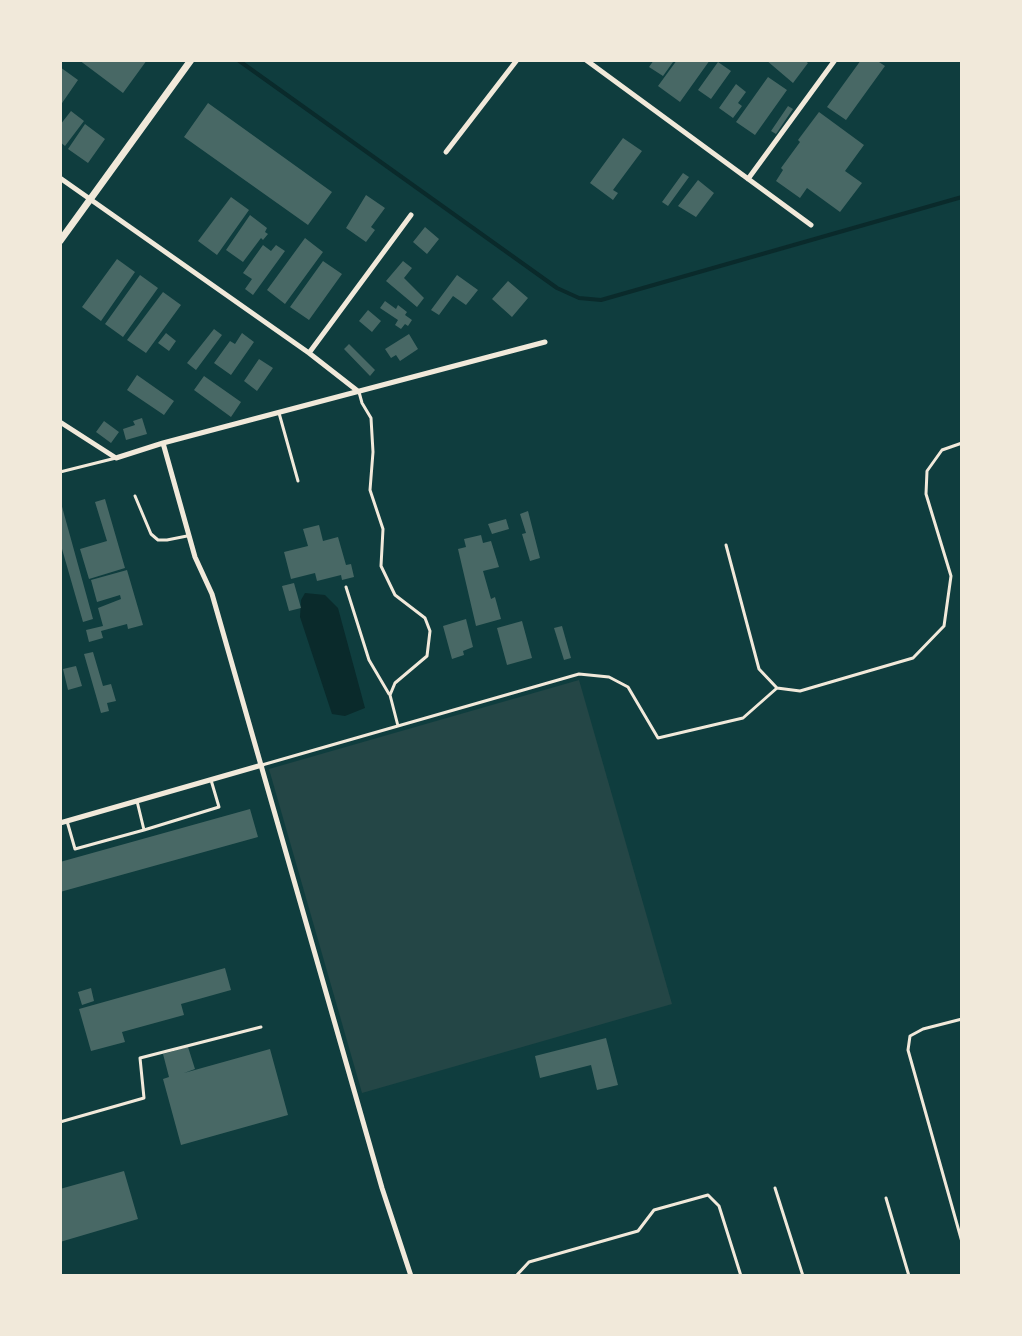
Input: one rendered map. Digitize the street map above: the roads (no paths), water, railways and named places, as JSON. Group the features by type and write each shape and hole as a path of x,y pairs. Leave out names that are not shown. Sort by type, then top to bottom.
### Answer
{"street":[{"path":"60,241 191,60"},
{"path":"446,152 517,60"},
{"path":"586,60 811,225"},
{"path":"748,179 835,60"},
{"path":"60,178 309,353 359,392"},
{"path":"309,353 411,215"},
{"path":"60,422 116,458 545,342"},
{"path":"163,443 195,557 212,594 382,1188 411,1276"},
{"path":"64,822 262,765"}],"lane":[{"path":"359,392 371,418 373,452 370,490 383,529 381,566 395,595 425,618 430,631 427,656 395,683 390,695"},
{"path":"279,413 298,481"},
{"path":"726,545 759,669 777,688 800,691 913,658 944,626 951,576 926,494 927,471 942,450 962,443"},
{"path":"60,472 116,458"},
{"path":"135,496 151,534 158,540 189,535"},
{"path":"346,587 369,660 390,695 398,726"},
{"path":"262,765 579,674 609,677 628,687 658,738 743,718 777,688"},
{"path":"64,822 75,849 144,830 219,807 211,780"},
{"path":"137,801 144,830"},
{"path":"962,1019 923,1029 910,1036 908,1050 962,1242"},
{"path":"60,1122 144,1098 140,1058 261,1027"},
{"path":"775,1188 803,1276"},
{"path":"516,1276 529,1262 638,1231 654,1210 708,1195 719,1206 741,1276"},
{"path":"886,1198 909,1276"}],"waterway":[{"path":"238,60 557,288 579,298 601,300 962,197"}]}
